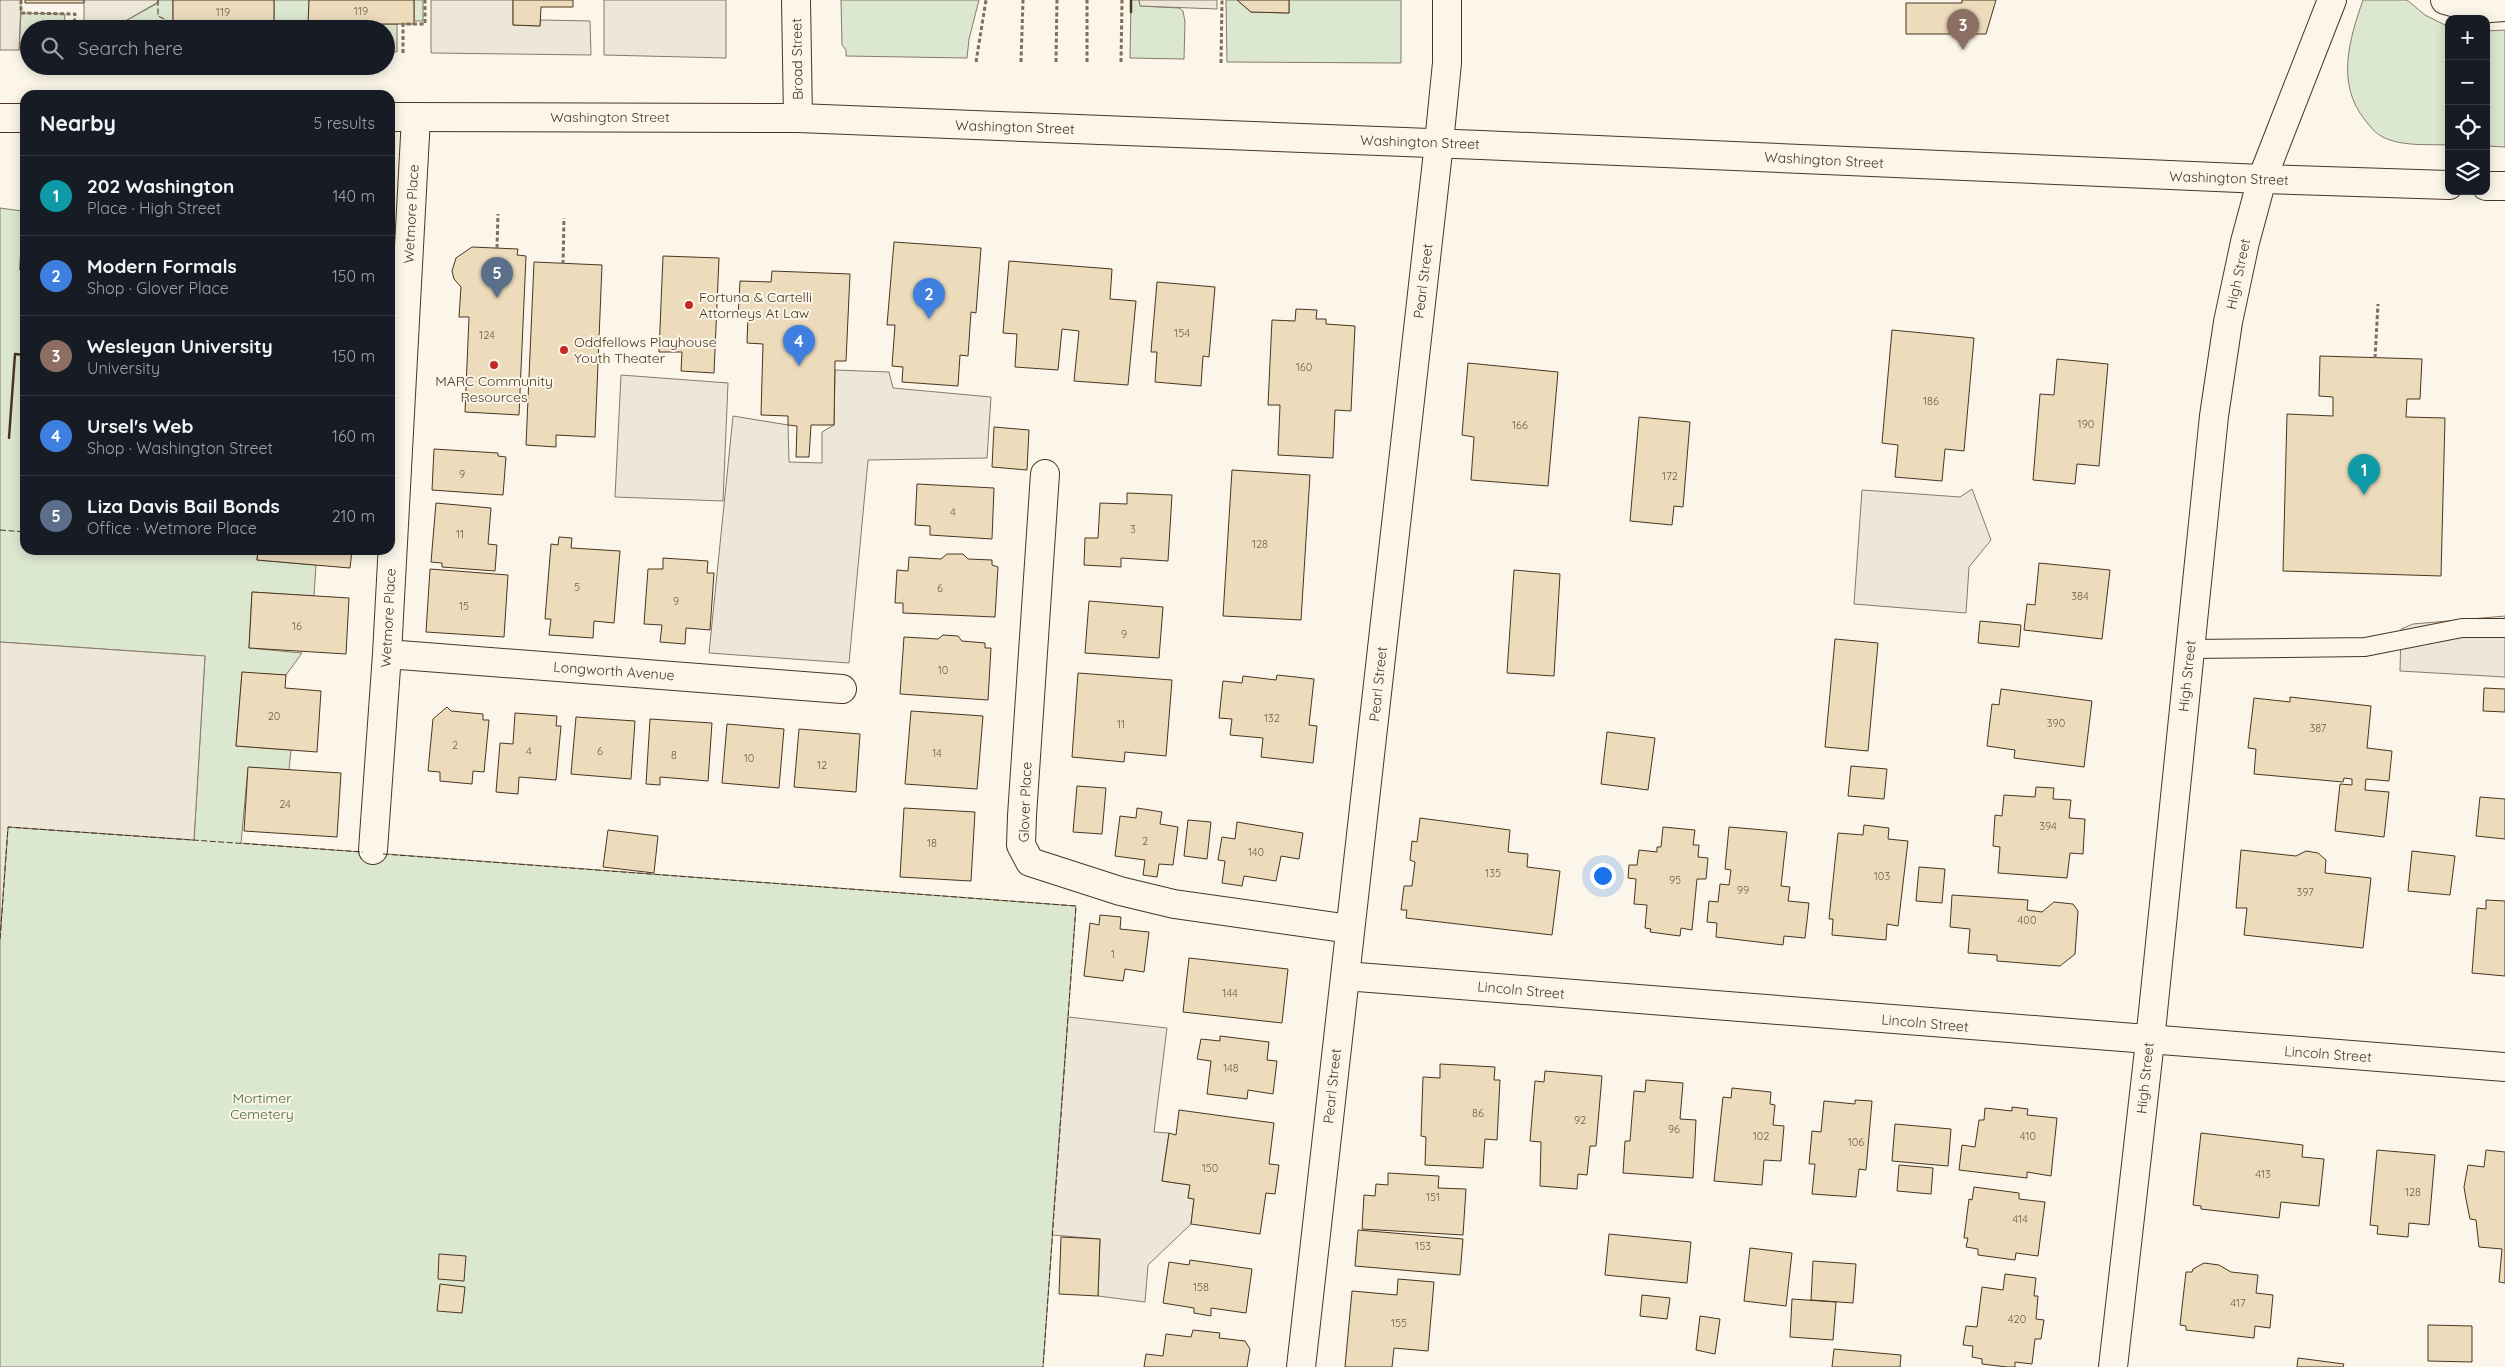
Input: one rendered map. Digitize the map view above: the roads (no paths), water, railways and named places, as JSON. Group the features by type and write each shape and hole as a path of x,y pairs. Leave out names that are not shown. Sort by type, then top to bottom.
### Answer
{"main road":[{"name":"Broad Street","path":"796,0 798,118"},
{"name":"Pearl Street","path":"1301,1367 1439,143 1447,63 1446,0"},
{"name":"High Street","path":"2113,1367 2150,1041 2214,416 2228,322 2245,242 2262,180 2332,0"},
{"path":"2446,0 2478,9 2505,7"},
{"name":"Washington Street","path":"403,117 798,118 1439,143 2262,180 2445,185"},
{"name":"Wetmore Place","path":"395,386 403,117"},
{"path":"0,118 20,118"},
{"path":"2490,186 2505,186"},
{"name":"Glover Place","path":"1045,474 1022,816 1021,845 1030,862 1120,891 1174,904 1350,929"},
{"name":"Wetmore Place","path":"372,850 387,654 390,555"},
{"name":"Longworth Avenue","path":"387,654 842,689"},
{"name":"Lincoln Street","path":"1344,976 2505,1068"}],"lane":[{"path":"2190,649 2365,647 2462,628 2505,628"}],"place":[{"name":"Wesleyan University","path":"1963,50"},
{"name":"Liza Davis Bail Bonds","path":"497,298"},
{"name":"Fortuna & Cartelli Attorneys At Law","path":"689,305"},
{"name":"Modern Formals","path":"929,319"},
{"name":"Oddfellows Playhouse Youth Theater","path":"564,350"},
{"name":"MARC Community Resources","path":"494,365"},
{"name":"Ursel's Web","path":"799,366"},
{"name":"202 Washington","path":"2364,495"}],"park label":[{"name":"Mortimer Cemetery","path":"262,1106"}]}
